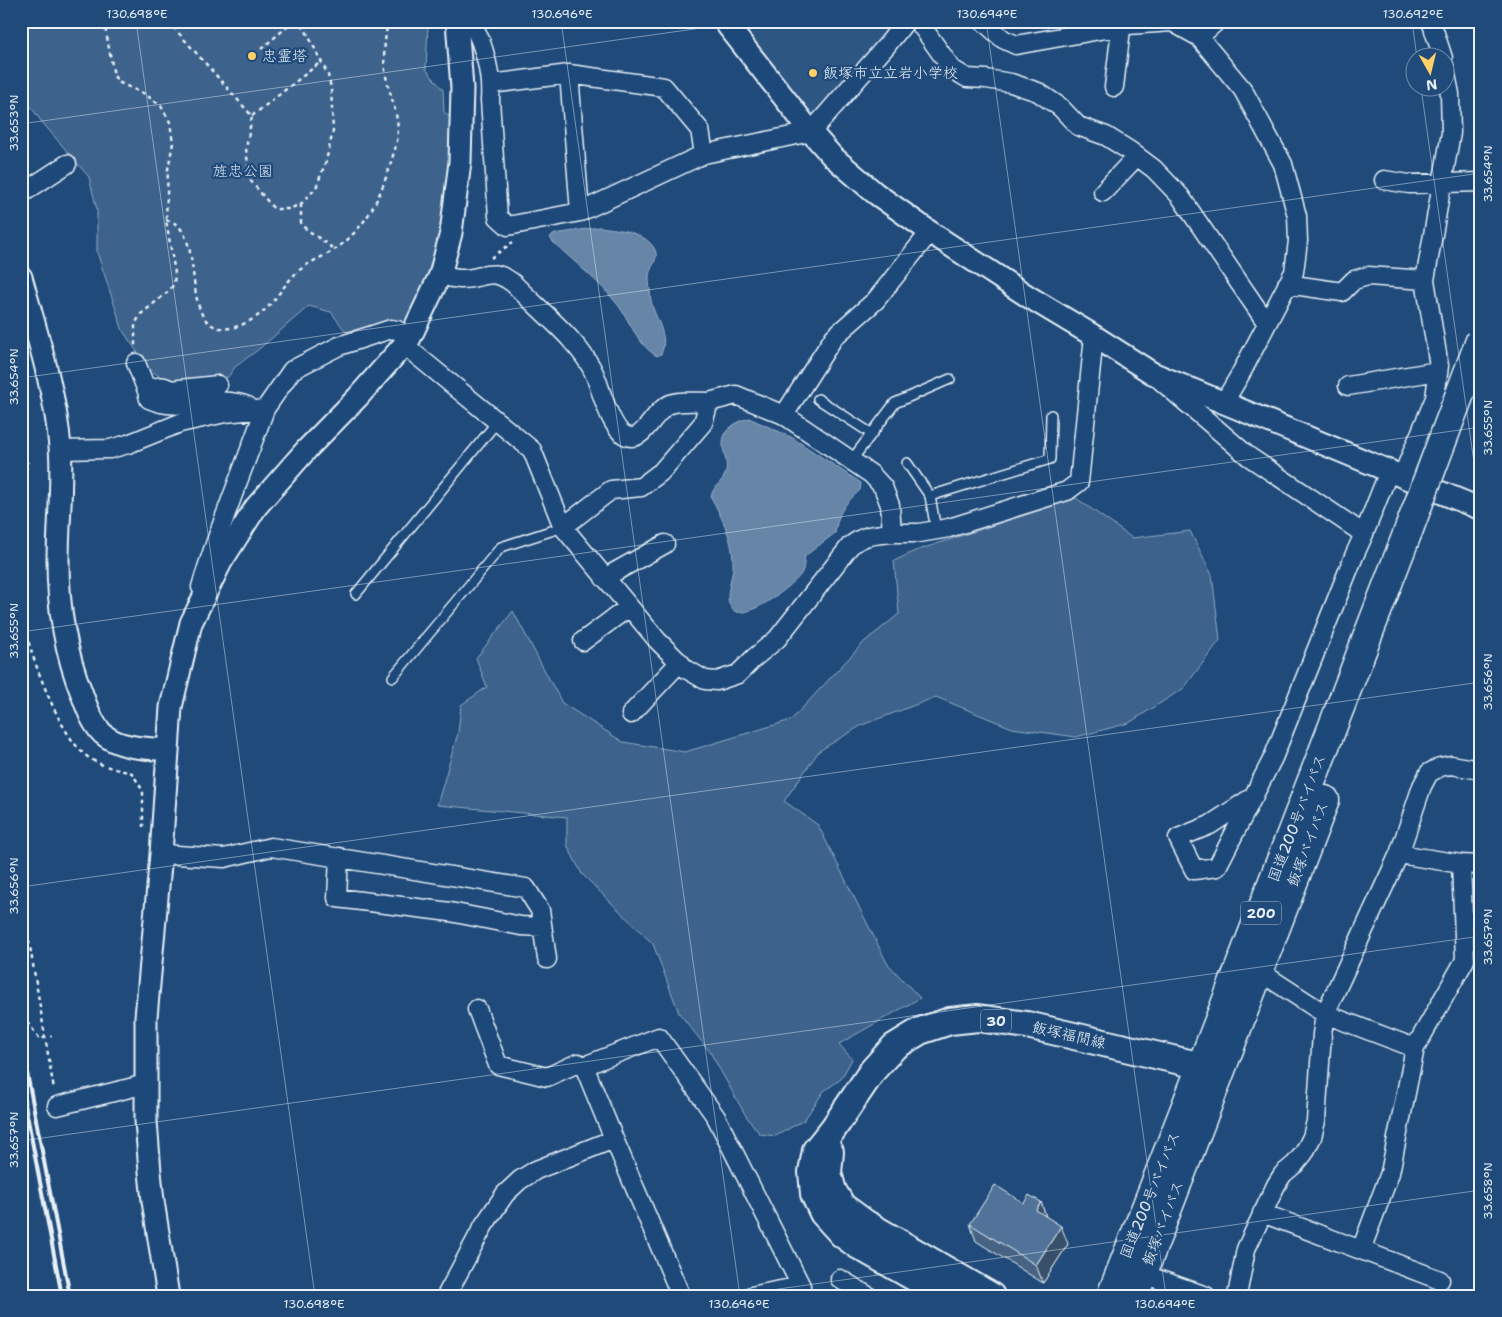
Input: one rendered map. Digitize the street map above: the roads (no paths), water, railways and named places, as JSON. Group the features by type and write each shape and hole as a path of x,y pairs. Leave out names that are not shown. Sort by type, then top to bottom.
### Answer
{"highway":[{"name":"国道200号バイパス","path":"1111,1296 1202,1066 1251,965 1418,532 1481,338"},
{"name":"200","path":"1418,532 1481,393"},
{"name":"飯塚バイパス","path":"1139,1285 1251,965"}],"main road":[{"name":"飯塚福間線","path":"946,1296 857,1245 842,1234 823,1213 814,1194 812,1172 816,1150 833,1129 872,1070 894,1047 920,1031 950,1021 978,1018 1027,1024 1202,1066"},
{"name":"飯塚福間線","path":"833,1129 828,1173 833,1191 842,1206 865,1223 992,1296"}],"street":[{"path":"191,623 221,562 256,507 407,341 440,274 452,233 460,162 462,88 457,21"},
{"path":"471,21 479,36 491,84 490,100 498,217 508,226 580,212 704,154 811,132 906,21"},
{"path":"724,21 832,156 875,193 930,232 1029,297 1152,373 1248,456 1364,534"},
{"path":"918,21 952,69 967,78 986,78 1011,83 1038,92 1060,107 1078,126 1106,136 1154,169 1180,196 1266,322"},
{"path":"983,21 1003,39 1016,45 1122,24 1172,22 1199,37 1244,90 1282,164 1297,216 1298,241 1294,272 1223,404"},
{"path":"1199,37 1217,21"},
{"path":"1431,21 1440,48"},
{"path":"1114,87 1122,24"},
{"path":"491,84 569,74 664,87 700,130 704,154"},
{"path":"569,74 580,212"},
{"path":"1254,796 1210,825 1178,838 1194,870 1217,867 1254,796 1273,758 1364,534 1435,398 1439,366 1425,280 1451,133 1450,98"},
{"path":"1103,192 1137,156"},
{"path":"21,194 67,164"},
{"path":"1384,180 1409,184 1481,182"},
{"path":"784,415 834,337 876,300 930,232"},
{"path":"440,274 460,279 496,274 505,277 581,350 594,374 604,404 616,427 630,438 642,432 662,408 670,404 710,402 736,395 784,415 871,474 883,486 890,506 892,533"},
{"path":"1288,284 1342,292 1354,280 1368,276 1425,280"},
{"path":"21,277 57,418 60,450 58,584 66,636 79,687 93,723 104,735 120,743 132,746 168,750"},
{"path":"168,1296 150,1172 146,1121 146,1017 162,854 171,707 191,623 215,540 239,481 261,409 292,370 331,350 391,329 396,330 497,422 532,450 563,527 657,640 691,672 705,680 717,681 738,674 777,639 850,546 858,539 866,535 919,533 949,528 1067,491 1079,482 1094,336"},
{"path":"136,363 149,400 161,405 171,406 226,400 261,409"},
{"path":"1348,386 1438,371"},
{"path":"1152,373 1223,404 1481,508"},
{"path":"147,391 158,386 165,386 170,390 218,385"},
{"path":"563,527 611,490 641,488 661,472 704,423 710,402"},
{"path":"60,450 110,449 128,444 180,423 225,413 261,409"},
{"path":"604,578 665,544"},
{"path":"583,641 629,607"},
{"path":"631,714 680,662"},
{"path":"1237,1296 1246,1249 1262,1213 1283,1174 1304,1153 1312,1137 1316,1121 1325,1014 1399,854 1422,786 1429,774 1440,767 1451,765 1481,770"},
{"path":"162,854 224,858 271,847 526,888 540,910 547,959"},
{"path":"1399,854 1462,864 1481,865"},
{"path":"339,857 337,898 450,912 521,926 542,927"},
{"path":"1361,1250 1390,1173 1415,1048 1465,960 1462,864"},
{"path":"1251,965 1325,1014 1415,1048"},
{"path":"477,1010 498,1065 547,1077 578,1063 584,1066 681,1296"},
{"path":"584,1066 660,1037 716,1116 801,1286 751,1296"},
{"path":"57,1106 146,1084"},
{"path":"446,1296 484,1225 505,1194 520,1180 536,1170 614,1139"},
{"path":"1262,1213 1440,1280"},
{"path":"840,1279 868,1296"},
{"path":"1139,1285 1206,1296"}],"lane":[{"path":"851,460 895,403 950,379"},
{"path":"818,399 872,434"},
{"path":"930,496 1050,459 1051,415"},
{"path":"356,594 497,422"},
{"path":"907,463 930,496 936,530"},
{"path":"393,677 501,547 563,527"}],"railway":[{"path":"21,1042 70,1296"},
{"path":"21,1084 62,1296"}],"place":[{"name":"忠霊塔","path":"252,56"},
{"name":"飯塚市立立岩小学校","path":"813,73"}],"park label":[{"name":"旌忠公園","path":"243,171"}]}
